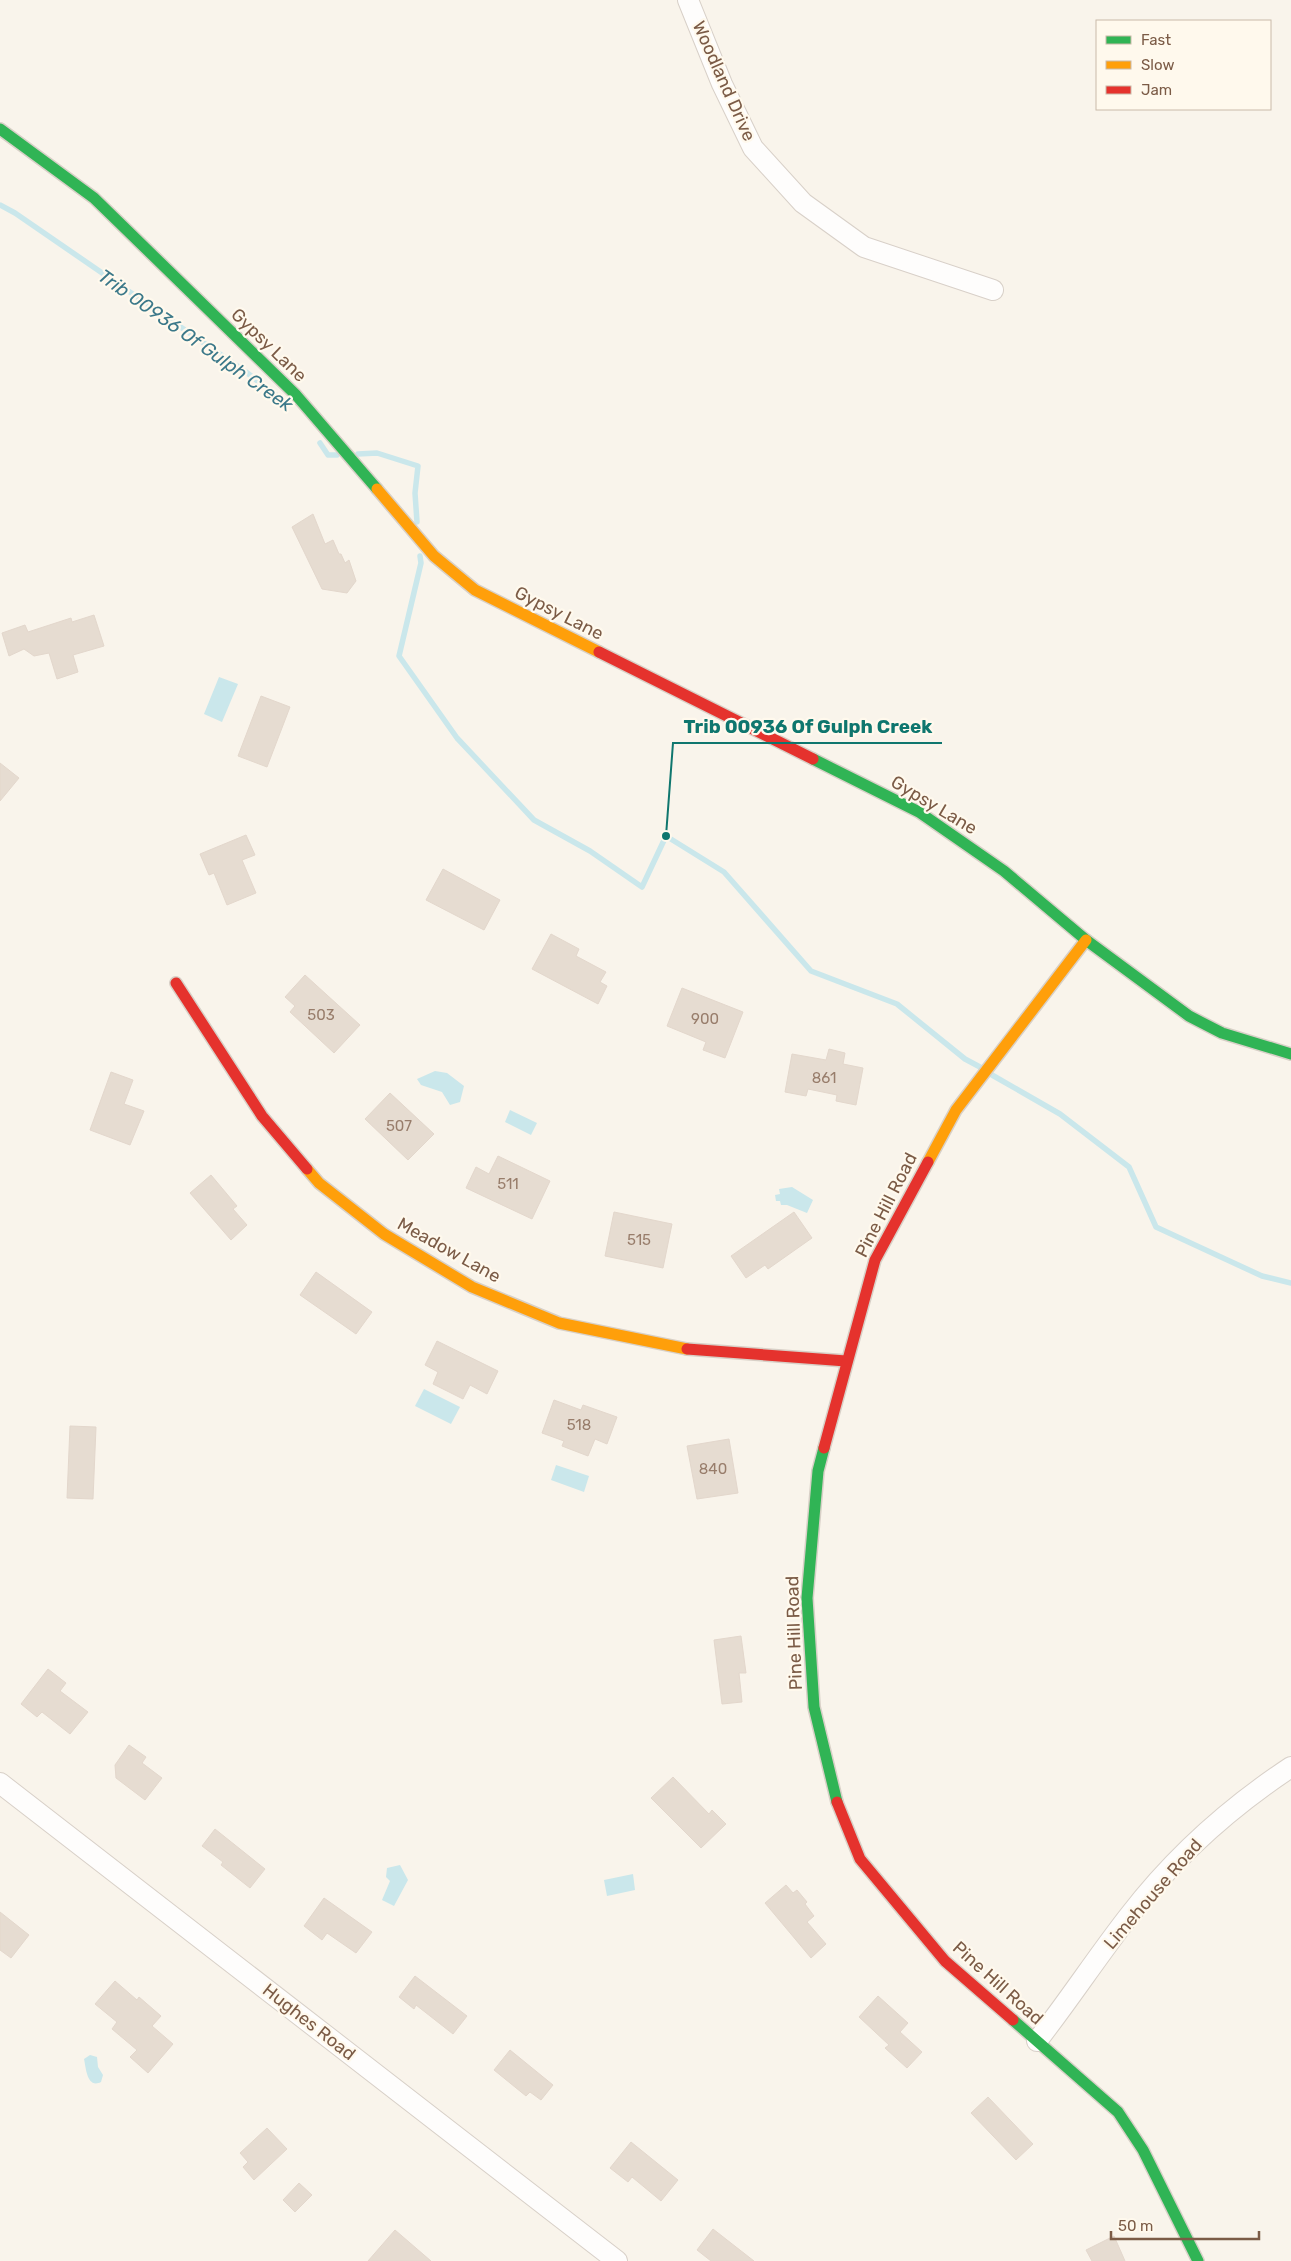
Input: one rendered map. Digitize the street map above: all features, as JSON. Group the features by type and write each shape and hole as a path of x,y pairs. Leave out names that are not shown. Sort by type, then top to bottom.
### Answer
{"street":[{"name":"Woodland Drive","path":"688,0 722,84 753,148 803,202 864,247 993,290"},
{"name":"Gypsy Lane","path":"0,129 102,206 296,395 434,556 475,590 919,812 1004,871 1086,940 1189,1016 1222,1033 1291,1054"},
{"name":"Pine Hill Road","path":"1086,940 956,1110 875,1260 846,1361 818,1472 807,1598 814,1707 835,1798 860,1859 945,1961 1118,2112 1143,2150 1198,2261"},
{"name":"Meadow Lane","path":"176,983 262,1116 319,1183 384,1234 472,1287 559,1323 680,1348 846,1361"},
{"name":"Limehouse Road","path":"1037,2041 1130,1915 1172,1866 1216,1823 1248,1796 1291,1767"},
{"name":"Hughes Road","path":"0,1784 617,2261"}],"water":[{"path":"219,677 238,684 222,722 204,714"},
{"path":"435,1071 447,1073 464,1086 460,1102 450,1105 442,1092 421,1085 417,1079"},
{"path":"510,1110 537,1123 531,1135 505,1122"},
{"path":"792,1187 813,1200 807,1213 787,1205 781,1205 780,1201 776,1201 775,1195 780,1194 779,1189"},
{"path":"424,1389 460,1407 451,1424 415,1406"},
{"path":"556,1465 589,1476 584,1492 551,1480"},
{"path":"400,1865 408,1880 394,1906 382,1900 390,1881 386,1877 387,1868"},
{"path":"633,1874 635,1890 607,1896 604,1880"},
{"path":"90,2055 97,2057 98,2067 103,2075 101,2082 93,2083 88,2077 84,2059"}],"building":[{"path":"313,514 325,544 333,540 345,563 349,560 356,581 347,593 322,589 292,527"},
{"path":"94,615 104,646 73,655 78,672 57,679 49,653 34,656 24,649 9,656 2,633 25,625 28,632 71,618 72,622"},
{"path":"261,696 290,707 267,767 238,756"},
{"path":"0,763 19,778 0,801"},
{"path":"246,835 255,855 242,860 256,893 227,905 214,873 209,875 200,854"},
{"path":"443,869 500,900 484,930 426,900"},
{"path":"551,934 579,949 576,956 606,972 600,982 607,986 598,1004 532,969"},
{"path":"305,975 360,1025 334,1053 290,1012 295,1006 285,997"},
{"path":"682,988 743,1012 725,1058 703,1050 706,1042 667,1026"},
{"path":"829,1049 845,1053 843,1064 863,1068 856,1105 836,1101 837,1095 808,1089 806,1096 785,1092 792,1054 826,1060"},
{"path":"111,1072 133,1080 124,1104 144,1111 130,1145 90,1130"},
{"path":"390,1093 434,1134 408,1160 365,1119"},
{"path":"498,1156 550,1181 532,1219 466,1188 476,1167 489,1174"},
{"path":"211,1175 237,1206 233,1209 247,1225 231,1240 190,1193"},
{"path":"614,1212 672,1224 663,1268 605,1256"},
{"path":"794,1212 812,1238 768,1269 765,1265 746,1278 731,1256"},
{"path":"316,1272 372,1312 356,1334 300,1295"},
{"path":"437,1341 498,1371 487,1394 470,1385 463,1399 433,1384 438,1372 425,1365"},
{"path":"554,1400 581,1410 583,1405 617,1417 607,1444 595,1439 588,1456 562,1446 564,1441 542,1433"},
{"path":"70,1426 96,1427 93,1499 67,1498"},
{"path":"729,1439 738,1493 697,1499 687,1446"},
{"path":"741,1636 746,1673 739,1673 742,1702 722,1704 714,1640"},
{"path":"48,1669 66,1683 60,1691 88,1712 70,1734 42,1712 37,1717 21,1704"},
{"path":"129,1745 146,1757 142,1763 162,1778 145,1800 116,1778 115,1765"},
{"path":"673,1777 709,1814 712,1810 726,1824 701,1848 651,1798"},
{"path":"215,1829 265,1869 250,1888 221,1865 223,1862 202,1846"},
{"path":"786,1885 793,1893 797,1890 807,1902 805,1904 814,1916 807,1922 826,1944 811,1958 765,1903"},
{"path":"324,1898 372,1932 356,1953 327,1933 322,1940 304,1926"},
{"path":"0,1912 29,1935 11,1958 0,1950"},
{"path":"415,1976 467,2016 453,2034 416,2005 414,2009 399,1997"},
{"path":"115,1981 137,2000 139,1997 161,2016 152,2026 173,2044 148,2073 130,2057 137,2050 112,2029 117,2022 95,2004"},
{"path":"878,1996 908,2023 900,2032 922,2052 907,2068 885,2048 889,2045 859,2017"},
{"path":"510,2050 553,2085 541,2100 530,2092 526,2096 494,2070"},
{"path":"988,2097 1033,2144 1016,2160 971,2113"},
{"path":"267,2128 287,2149 254,2180 243,2167 248,2162 240,2153"},
{"path":"631,2142 678,2180 661,2201 632,2177 628,2182 610,2168"},
{"path":"299,2183 312,2195 295,2212 283,2200"},
{"path":"713,2229 754,2261 711,2261 697,2250"},
{"path":"395,2230 431,2261 368,2261"},
{"path":"1114,2236 1125,2261 1092,2261 1086,2250"}],"waterway":[{"name":"Trib 00936 Of Gulph Creek","path":"0,205 15,213 246,372 281,399"},
{"name":"Trib 00936 Of Gulph Creek","path":"320,443 328,455 337,455"},
{"name":"Trib 00936 Of Gulph Creek","path":"358,454 377,453 418,466 415,493 417,522"},
{"name":"Trib 00936 Of Gulph Creek","path":"420,556 421,563 399,656 457,738 534,820 590,851 642,887 666,836 724,872 811,971 897,1004 965,1059 980,1067"},
{"name":"Trib 00936 Of Gulph Creek","path":"992,1075 1060,1114 1129,1167 1156,1227 1262,1276 1291,1283"}],"traffic: fast":[{"path":"0,129 94,198 296,395 377,489"},
{"path":"813,759 919,812 1004,871 1086,940 1189,1016 1222,1033 1291,1054"},
{"path":"824,1448 818,1471 807,1598 814,1707 837,1802"},
{"path":"1013,2020 1118,2112 1143,2150 1198,2261"}],"traffic: slow":[{"path":"377,489 434,556 475,590 599,652"},
{"path":"928,1162 956,1110 1086,940"},
{"path":"307,1169 319,1183 384,1234 472,1287 559,1323 687,1349"}],"traffic: jam":[{"path":"599,652 813,759"},
{"path":"176,983 262,1116 307,1169"},
{"path":"824,1448 875,1260 928,1162"},
{"path":"687,1349 846,1361"},
{"path":"837,1802 860,1859 945,1961 1013,2020"}],"place":[{"name":"Trib 00936 Of Gulph Creek","path":"666,836"}]}
